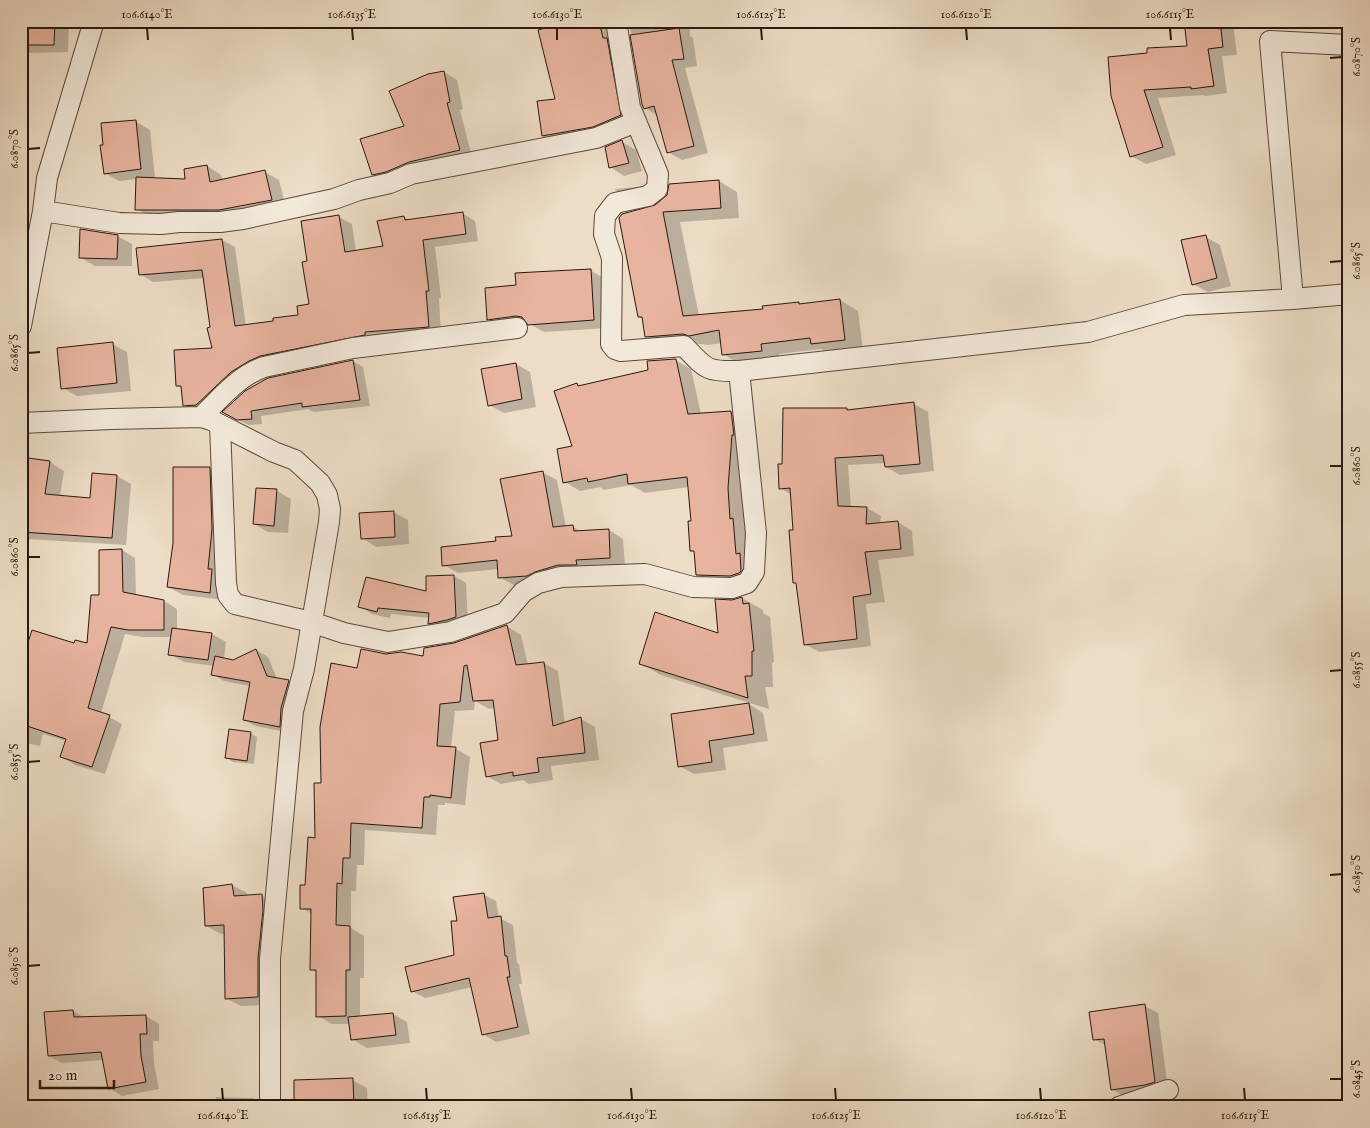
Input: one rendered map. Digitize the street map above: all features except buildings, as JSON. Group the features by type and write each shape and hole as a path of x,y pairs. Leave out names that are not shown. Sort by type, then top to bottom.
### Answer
{"street":[{"path":"21,326 43,211 47,178 94,21"},
{"path":"616,21 630,107 658,174 657,189 648,196 615,203 604,216 604,234 612,258 611,344 615,349 621,351 684,346 704,368 716,372 738,371 1088,332 1184,305 1349,294"},
{"path":"1293,299 1270,41 1349,45"},
{"path":"43,211 119,223 161,224 220,222 243,219 334,199 359,190 390,183 411,174 596,138 636,122"},
{"path":"201,417 238,380 250,372 264,367 353,348 517,328"},
{"path":"220,426 226,583 228,595 235,604 311,622 344,633 388,642 450,632 505,613 523,592 538,583 562,577 645,574 693,587 732,588 747,583 754,572 756,533 738,371"},
{"path":"21,423 201,417 295,460 320,483 327,495 330,509 329,522 304,669 293,711 270,960 270,1107"},
{"path":"1119,1107 1168,1090"}]}
